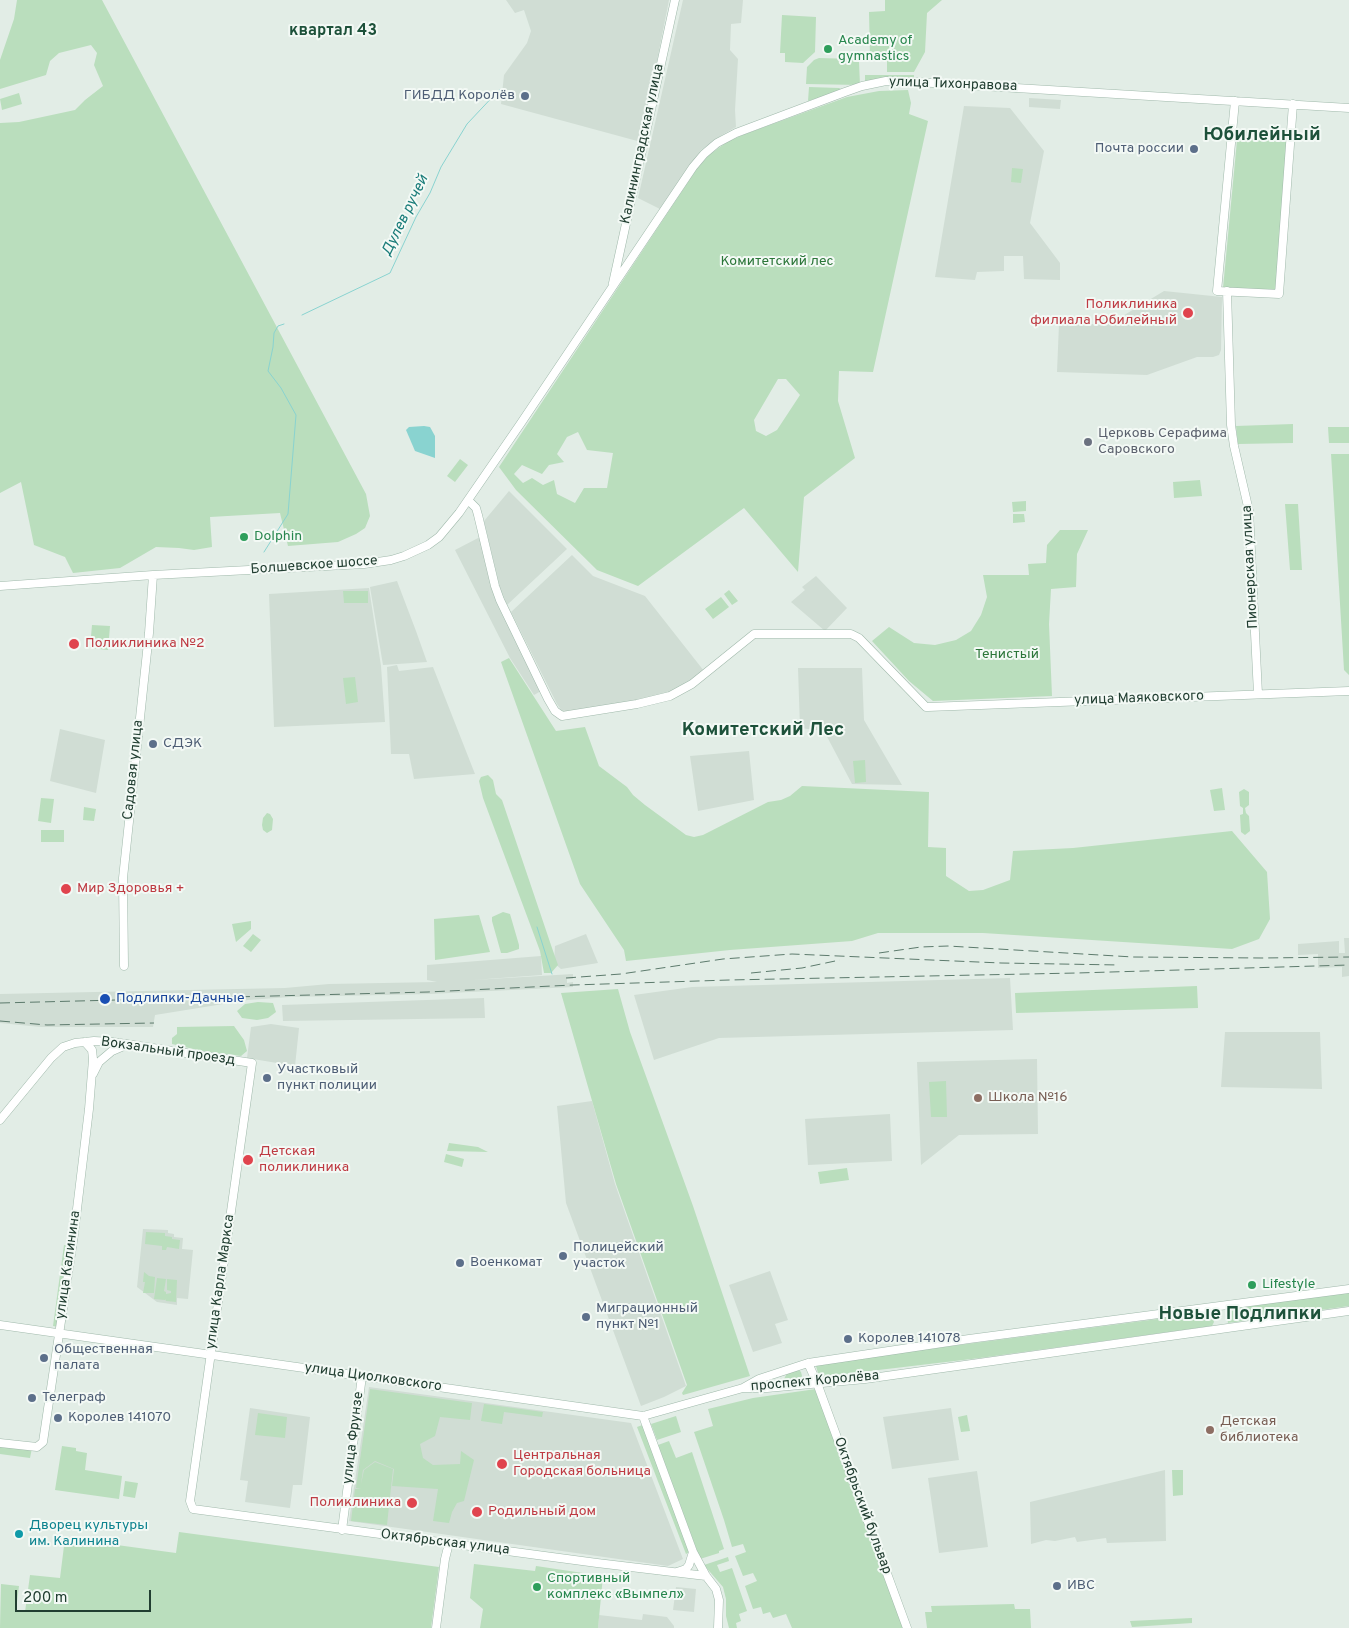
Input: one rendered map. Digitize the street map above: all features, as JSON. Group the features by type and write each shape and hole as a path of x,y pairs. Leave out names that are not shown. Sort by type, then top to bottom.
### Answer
{"street":[{"name":"Калининградская улица","path":"612,287 675,0"},
{"name":"улица Тихонравова","path":"612,287 693,168 704,154 717,143 736,133 862,86 886,82 921,82 1349,108"},
{"path":"1235,100 1218,291 1279,294 1293,104"},
{"path":"619,256 623,262 632,259"},
{"name":"Болшевское шоссе","path":"0,586 153,575 347,565 391,560 416,551 440,537 468,500 522,423 612,287"},
{"name":"Пионерская улица","path":"1227,291 1231,425 1249,511 1258,694"},
{"name":"улица Маяковского","path":"468,500 476,508 500,600 548,699 555,711 562,716 637,704 680,692 754,634 851,634 858,638 926,707 1349,691"},
{"name":"Садовая улица","path":"124,966 123,878 148,641 153,575"},
{"name":"Вокзальный проезд","path":"0,1120 51,1058 63,1047 85,1042 113,1046 126,1045 252,1063"},
{"name":"улица Калинина","path":"0,1443 37,1447 43,1442 60,1333 88,1109 93,1059 92,1050 85,1042"},
{"path":"90,1080 99,1062 113,1046"},
{"name":"улица Карла Маркса","path":"190,1501 252,1063"},
{"name":"проспект Королёва","path":"741,1388 759,1379 808,1363 1349,1290"},
{"name":"проспект Королёва","path":"741,1388 767,1388 864,1379 1349,1311"},
{"name":"улица Циолковского","path":"0,1325 643,1416 741,1388"},
{"name":"Октябрьский бульвар","path":"808,1363 907,1628"},
{"path":"782,1372 784,1382 790,1385"},
{"name":"улица Фрунзе","path":"342,1530 362,1376"},
{"path":"643,1416 693,1552 706,1576 716,1589 719,1600 718,1628"},
{"name":"Октябрьская улица","path":"190,1501 193,1509 342,1530 706,1576"},
{"path":"436,1628 445,1559 449,1543"},
{"path":"675,1572 686,1569 691,1562 693,1552"}],"shaded area":[{"path":"506,0 669,0 641,142 501,104 504,75 527,43 531,31 524,10 515,13"},
{"path":"683,0 743,0 741,23 731,24 730,50 738,59 736,127 701,150 660,209 638,198"},
{"path":"1029,98 1061,100 1060,109 1029,107"},
{"path":"964,106 1010,108 1044,151 1030,223 1060,263 1060,280 1024,279 1023,256 1004,256 1004,271 977,272 975,280 935,277"},
{"path":"1164,291 1222,297 1221,350 1219,355 1197,357 1147,375 1057,372 1059,324 1123,324 1121,317"},
{"path":"509,491 567,549 507,605 500,588 484,521"},
{"path":"480,537 497,601 541,691 534,695 510,658 455,550"},
{"path":"572,555 593,576 645,596 704,671 670,694 567,713 562,711 511,612"},
{"path":"816,576 847,608 825,631 791,602 805,590 802,587"},
{"path":"397,581 427,662 383,665 370,587"},
{"path":"369,588 381,666 385,722 274,727 269,594"},
{"path":"397,665 399,671 433,667 475,774 414,779 409,754 391,754 387,667"},
{"path":"798,668 862,668 864,720 902,785 852,784 824,731 800,728"},
{"path":"60,729 105,740 96,793 50,781"},
{"path":"749,751 754,800 698,811 690,756"},
{"path":"586,934 598,963 561,969 554,963 555,946"},
{"path":"1344,938 1349,938 1349,976 1342,977 1342,967 1318,968 1318,954 1298,955 1298,944 1339,941 1339,953 1345,953"},
{"name":"Подлипки-Дачные","path":"541,956 542,975 473,980 573,974 573,979 567,979 567,983 573,982 573,987 248,1000 155,1015 153,1027 41,1027 0,1023 0,994 285,988 329,984 437,982 427,980 427,965"},
{"path":"1010,978 1013,1030 719,1038 654,1060 634,995 692,987"},
{"path":"484,998 485,1018 283,1021 282,1005"},
{"path":"271,1024 299,1028 295,1066 247,1058 251,1027"},
{"path":"1225,1032 1320,1032 1322,1089 1221,1087"},
{"name":"Школа №16","path":"1037,1059 1038,1134 959,1135 921,1165 917,1062"},
{"path":"592,1101 615,1184 686,1386 641,1406 566,1203 557,1106"},
{"path":"890,1114 892,1161 808,1165 805,1119"},
{"path":"143,1229 168,1230 168,1233 174,1234 174,1237 183,1238 182,1249 193,1250 188,1299 177,1298 177,1305 157,1302 137,1287"},
{"path":"770,1271 788,1320 775,1324 782,1343 753,1352 729,1285"},
{"name":"Центральная Городская больница","path":"369,1387 631,1423 683,1559 668,1566 349,1521"},
{"path":"250,1408 310,1417 302,1485 293,1485 290,1508 245,1502 248,1481 240,1480"},
{"path":"951,1408 959,1460 892,1469 883,1417"},
{"path":"1165,1470 1166,1541 1107,1543 1106,1538 1077,1542 1075,1537 1055,1541 1046,1540 1031,1544 1030,1502"},
{"path":"977,1471 988,1547 939,1553 928,1478"},
{"path":"676,1587 696,1589 694,1612 673,1610"},
{"path":"643,1614 667,1617 674,1628 598,1628 599,1615 642,1620"}],"green space":[{"path":"17,0 102,0 366,494 370,516 365,528 356,534 338,542 288,546 280,513 210,517 212,547 194,550 156,547 120,568 73,573 65,557 34,545 21,482 0,493 0,123 19,122 75,110 103,86 94,65 97,53 91,45 59,53 50,61 46,75 0,89 0,60 14,19"},
{"path":"885,0 942,0 927,13 925,52 914,72 887,72 887,57 870,57 869,12 885,11"},
{"path":"782,15 816,17 815,52 803,63 785,62 785,53 780,53"},
{"path":"819,58 854,59 859,62 860,85 806,84 807,67"},
{"path":"865,75 914,75 914,79 865,83"},
{"path":"809,87 839,88 843,90 808,101"},
{"name":"Комитетский лес","path":"908,90 911,103 909,114 928,121 873,372 839,371 838,401 855,458 804,497 798,572 744,508 638,586 597,570 516,490 499,467 696,170 709,155 727,142 745,134 847,97 879,91","holes":["778,379 786,379 800,395 777,430 766,436 756,431 754,420","578,432 587,450 613,453 607,488 584,488 575,503 557,494 554,480 543,485 532,478 523,483 514,474 522,465 542,474 549,465 564,462 557,454 567,437"]},
{"path":"19,93 22,104 2,110 0,99"},
{"path":"1238,130 1287,134 1276,291 1223,288"},
{"path":"1012,168 1023,169 1021,183 1011,182"},
{"path":"1293,424 1293,443 1238,444 1236,426"},
{"path":"1328,427 1349,427 1349,443 1329,443"},
{"path":"1331,454 1349,454 1349,675 1344,670"},
{"path":"460,459 468,465 455,482 447,476"},
{"path":"1200,480 1202,496 1174,498 1173,482"},
{"path":"1026,501 1026,511 1013,512 1012,502"},
{"path":"1285,504 1298,504 1302,570 1290,570"},
{"path":"1013,514 1024,514 1025,522 1013,523"},
{"name":"Тенистый","path":"1060,530 1088,530 1077,554 1076,587 1051,589 1049,624 1052,696 933,701 909,681 872,641 889,627 914,643 935,645 956,640 971,631 981,615 987,597 983,575 1029,575 1028,564 1046,563 1047,545"},
{"path":"729,590 738,601 732,605 724,594"},
{"path":"343,591 368,591 368,603 344,603"},
{"path":"721,597 729,607 713,619 705,609"},
{"path":"92,625 110,626 108,650 90,648"},
{"path":"509,658 556,731 585,727 599,766 627,787 645,805 686,835 694,837 703,835 768,802 790,796 802,786 929,792 928,847 946,848 946,876 969,891 983,890 1010,880 1013,851 1073,848 1232,831 1267,872 1270,919 1259,939 1232,949 983,933 878,933 852,941 730,950 626,961 624,950 580,884 501,662"},
{"path":"355,677 358,702 346,704 343,678"},
{"path":"865,760 866,782 855,783 853,761"},
{"path":"488,775 493,780 496,794 502,800 558,965 551,973 544,973 540,951 483,798 479,781 481,777"},
{"path":"1222,788 1225,810 1214,811 1210,790"},
{"path":"1244,789 1249,792 1249,805 1245,808 1249,816 1250,831 1245,835 1241,832 1240,815 1243,814 1243,808 1240,806 1239,792"},
{"path":"41,798 54,799 51,823 38,821"},
{"path":"84,807 96,809 94,821 83,820"},
{"path":"267,813 273,819 272,830 267,833 263,830 262,825 263,818"},
{"path":"41,830 64,830 64,842 41,842"},
{"path":"503,912 510,914 519,945 519,949 507,953 501,953 492,921 492,917"},
{"path":"479,915 490,952 435,960 434,919"},
{"path":"251,921 251,929 236,942 232,924"},
{"path":"253,934 261,940 251,952 243,946"},
{"path":"1197,986 1198,1008 1016,1013 1015,993"},
{"path":"618,989 630,1032 693,1206 750,1376 683,1395 682,1393 687,1385 616,1184 561,993"},
{"path":"258,1002 273,1003 276,1012 268,1018 257,1020 242,1018 237,1011 245,1004"},
{"path":"234,1026 244,1040 247,1051 241,1056 202,1051 172,1044 172,1038 177,1034 177,1027"},
{"path":"946,1081 947,1117 931,1117 929,1082"},
{"path":"449,1143 478,1147 488,1152 447,1151"},
{"path":"446,1154 464,1159 462,1167 444,1162"},
{"path":"847,1168 849,1180 820,1184 818,1172"},
{"path":"146,1232 165,1233 165,1236 180,1240 179,1249 167,1247 166,1250 162,1250 162,1246 145,1244"},
{"path":"64,1245 70,1246 59,1327 53,1326"},
{"path":"144,1272 149,1276 155,1277 154,1293 143,1293"},
{"path":"157,1278 166,1279 164,1291 166,1294 171,1293 171,1291 167,1290 167,1279 177,1280 176,1302 154,1299"},
{"path":"1349,1291 1349,1306 1228,1323 1226,1308"},
{"path":"1211,1312 1214,1322 1212,1326 980,1358 819,1377 816,1366 837,1361"},
{"path":"799,1370 802,1376 799,1381 788,1382 784,1379 787,1373"},
{"path":"370,1389 472,1403 470,1420 440,1417 435,1436 420,1444 423,1458 433,1465 460,1464 461,1451 474,1460 464,1501 457,1503 449,1523 433,1521 438,1489 392,1486 394,1469 375,1461 363,1470 361,1484 364,1470 375,1462 393,1469 387,1525 351,1521 355,1489 361,1489 356,1488"},
{"path":"816,1389 904,1628 792,1628 786,1614 773,1618 770,1612 763,1614 761,1607 753,1609 745,1586 757,1581 753,1573 743,1576 735,1556 746,1552 743,1544 732,1547 694,1432 713,1426 708,1409 753,1398"},
{"path":"484,1404 543,1412 542,1417 504,1412 502,1424 481,1421"},
{"path":"258,1413 287,1417 285,1438 255,1435"},
{"path":"967,1415 970,1431 961,1432 958,1417"},
{"path":"676,1416 681,1432 657,1440 651,1424"},
{"path":"645,1424 691,1551 686,1554 637,1427"},
{"path":"669,1441 676,1458 692,1452 724,1549 719,1551 719,1553 700,1559 658,1445"},
{"path":"0,1445 32,1448 30,1458 0,1454"},
{"path":"62,1446 76,1448 76,1451 87,1453 85,1470 122,1476 119,1499 55,1490"},
{"path":"1172,1470 1183,1470 1183,1495 1173,1496"},
{"path":"125,1481 138,1483 135,1498 123,1496"},
{"path":"179,1532 439,1567 431,1628 0,1628 1,1584 19,1586 16,1610 25,1612 30,1575 60,1578 65,1538 176,1553"},
{"path":"728,1557 729,1561 717,1565 720,1572 732,1568 747,1611 739,1614 741,1621 736,1623 737,1628 729,1628 723,1587 704,1565"},
{"name":"Спортивный комплекс «Вымпел»","path":"474,1564 535,1571 536,1566 603,1576 598,1628 480,1628 483,1609 470,1598"},
{"path":"1014,1604 1015,1609 1030,1609 1031,1628 927,1628 925,1612 932,1612 931,1606"},
{"path":"1192,1618 1192,1623 1132,1627 1130,1621"}],"water":[{"path":"409,427 430,427 435,436 435,458 415,451 406,430"}],"waterway":[{"name":"Дулев ручей","path":"302,315 390,273 441,167 467,124 499,90"},
{"name":"Дулев ручей","path":"264,552 288,514 296,415 281,388 268,371 274,333 278,326 284,324"},
{"path":"537,927 552,974"}],"railway":[{"path":"879,953 921,947 948,946 1133,957 1349,957"},
{"path":"566,978 621,974 723,959 792,954 1001,963 1119,965"},
{"path":"751,973 802,968 840,960"},
{"path":"0,1003 428,992 729,980 1349,965"},
{"path":"0,1021 47,1025 154,1023"}],"place":[{"name":"Academy of gymnastics","path":"828,49"},
{"name":"ГИБДД Королёв","path":"525,96"},
{"name":"Почта россии","path":"1194,149"},
{"name":"Поликлиника филиала Юбилейный","path":"1188,313"},
{"name":"Церковь Серафима Саровского","path":"1088,442"},
{"name":"Dolphin","path":"244,537"},
{"name":"Поликлиника №2","path":"74,644"},
{"name":"СДЭК","path":"153,744"},
{"name":"Мир Здоровья +","path":"66,889"},
{"name":"Подлипки-Дачные","path":"105,999"},
{"name":"Участковый пункт полиции","path":"267,1078"},
{"name":"Школа №16","path":"978,1098"},
{"name":"Детская поликлиника","path":"248,1160"},
{"name":"Полицейский участок","path":"563,1256"},
{"name":"Военкомат","path":"460,1263"},
{"name":"Lifestyle","path":"1252,1285"},
{"name":"Миграционный пункт №1","path":"586,1317"},
{"name":"Королев 141078","path":"848,1339"},
{"name":"Общественная палата","path":"44,1358"},
{"name":"Телеграф","path":"32,1398"},
{"name":"Королев 141070","path":"58,1418"},
{"name":"Детская библиотека","path":"1210,1430"},
{"name":"Центральная Городская больница","path":"502,1464"},
{"name":"Поликлиника","path":"412,1503"},
{"name":"Родильный дом","path":"477,1512"},
{"name":"Дворец культуры им. Калинина","path":"19,1534"},
{"name":"ИВС","path":"1057,1586"},
{"name":"Спортивный комплекс «Вымпел»","path":"537,1587"}],"district":[{"name":"квартал 43","path":"333,32"},
{"name":"Юбилейный","path":"1262,136"},
{"name":"Комитетский Лес","path":"763,731"},
{"name":"Новые Подлипки","path":"1240,1315"}]}
